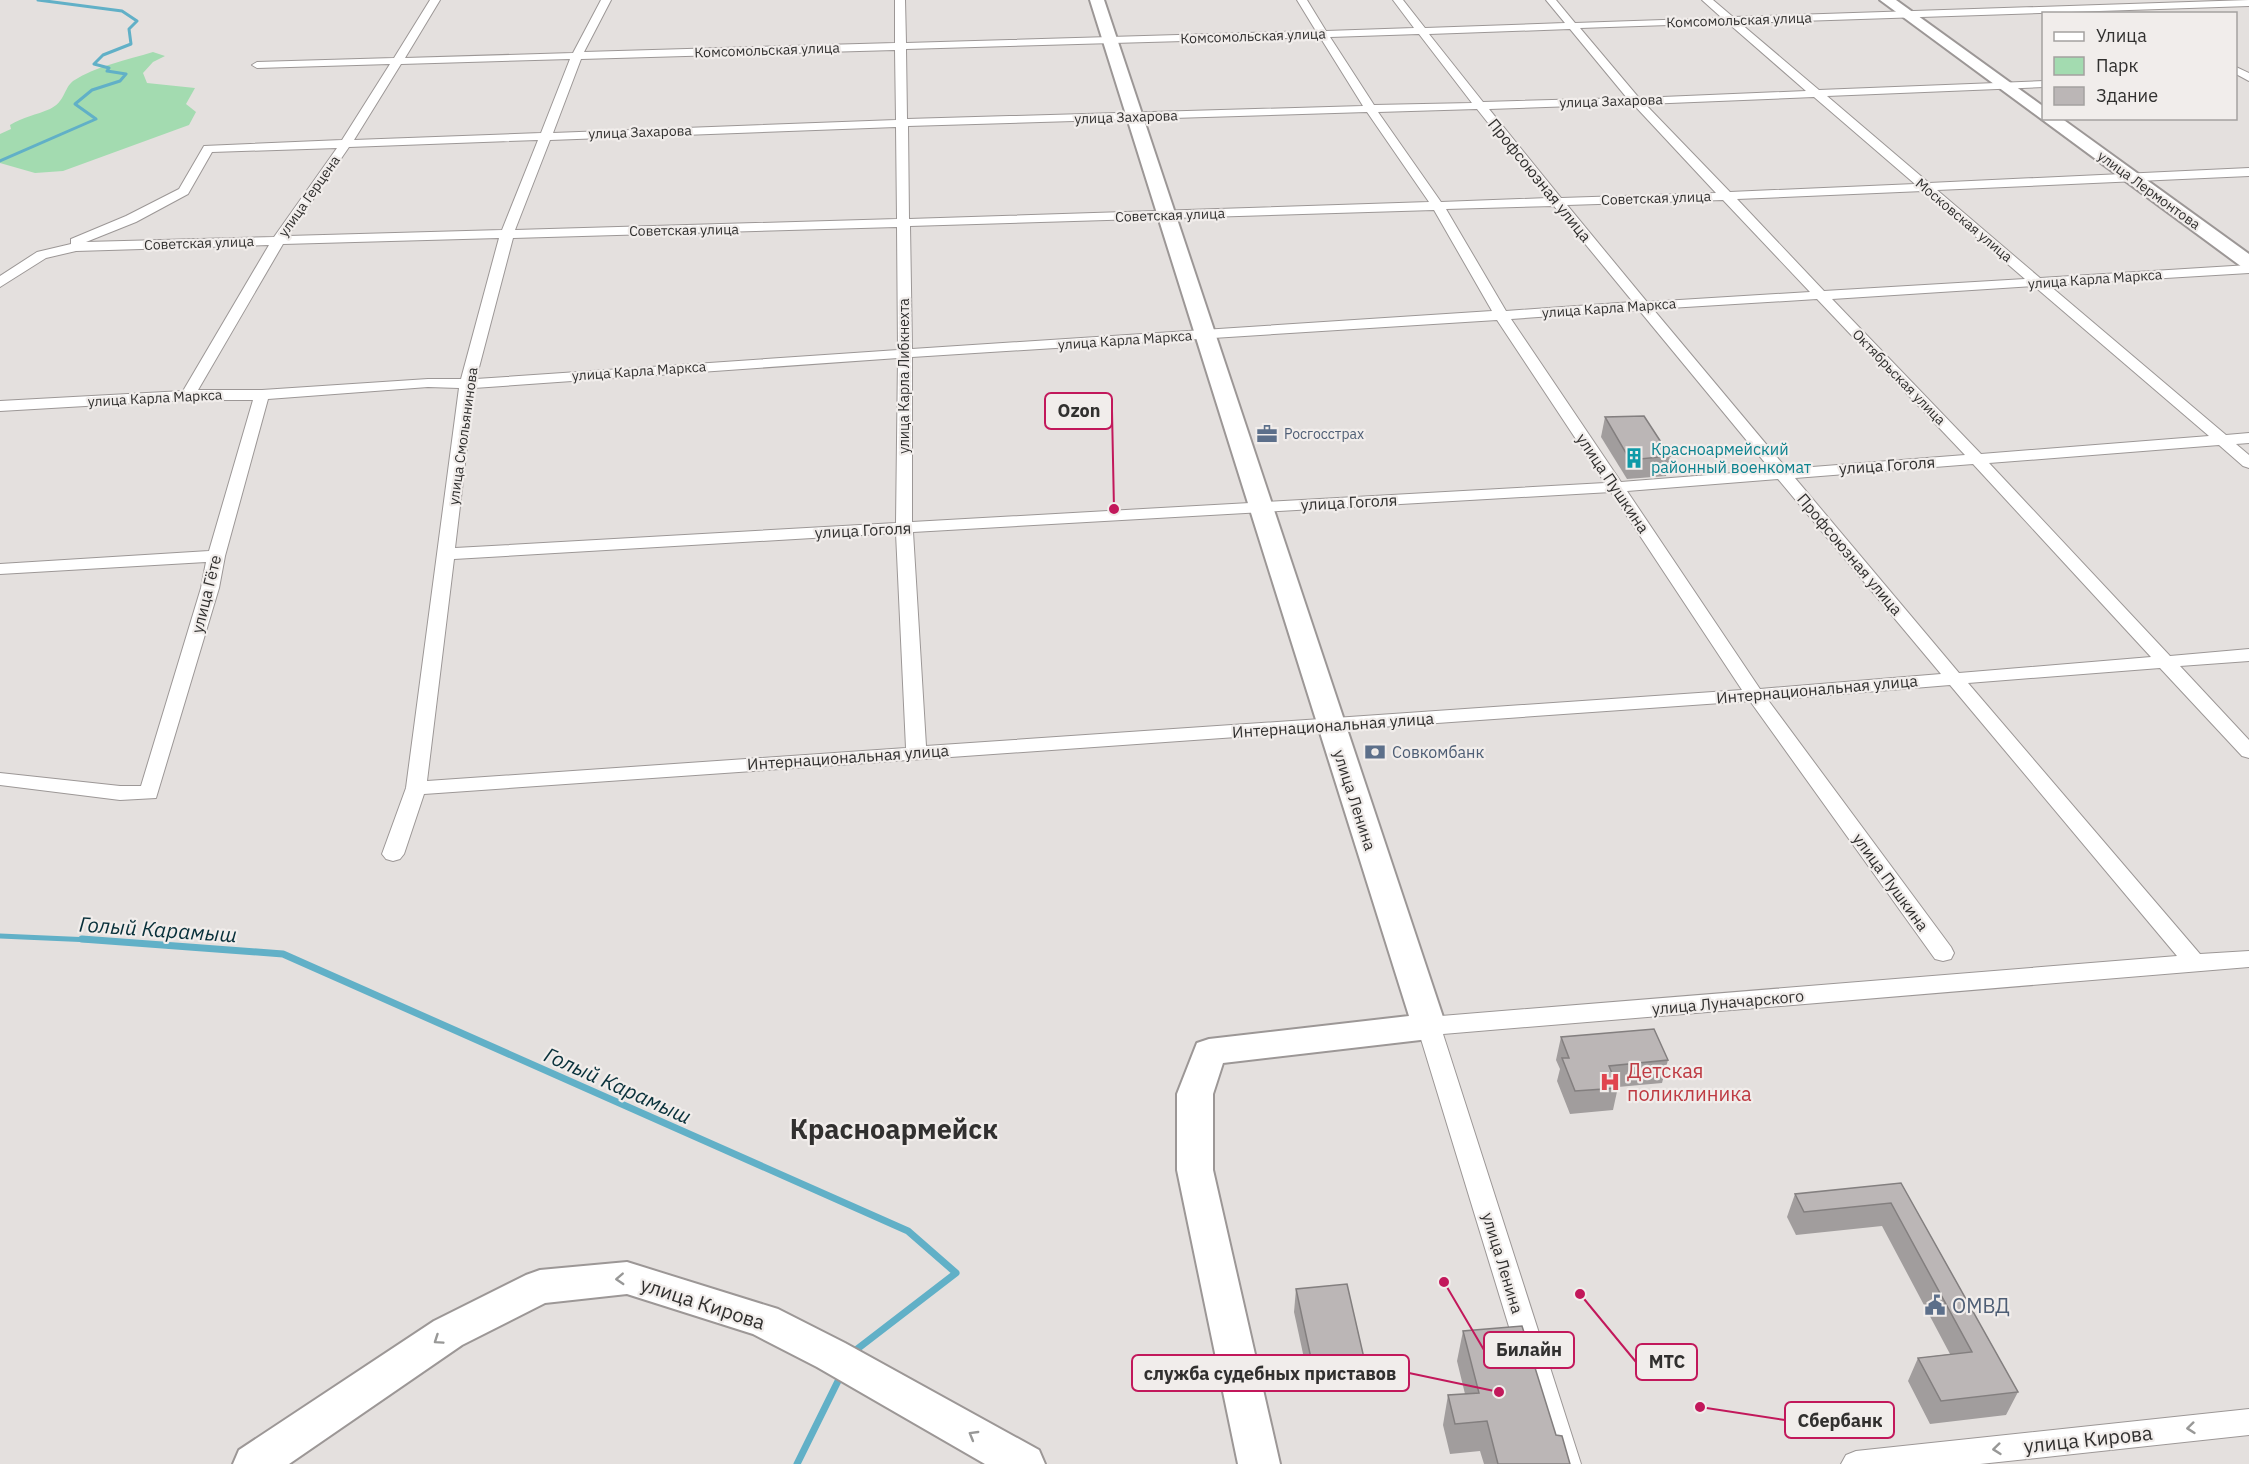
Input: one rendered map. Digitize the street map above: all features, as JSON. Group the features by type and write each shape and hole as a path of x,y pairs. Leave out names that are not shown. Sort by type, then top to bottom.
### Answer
{"street":[{"name":"улица Герцена","path":"188,395 278,241 346,142 435,0"},
{"name":"улица Смольянинова","path":"393,854 416,788 467,384 507,234 578,56 606,0"},
{"name":"улица Карла Либкнехта","path":"900,0 905,354 904,528 916,752"},
{"name":"улица Ленина","path":"1097,0 1429,1026 1566,1464"},
{"name":"улица Пушкина","path":"1302,0 1371,110 1438,206 1501,315 1615,487 1755,695 1943,953"},
{"name":"Профсоюзная улица","path":"1398,0 1642,306 2195,963"},
{"name":"Октябрьская улица","path":"1551,0 1636,101 1977,459 2162,661 2249,752"},
{"name":"Московская улица","path":"1707,0 2249,463"},
{"path":"1887,0 2042,114"},
{"path":"2122,0 2138,11"},
{"name":"Комсомольская улица","path":"2080,12 2138,11 2249,3"},
{"name":"Комсомольская улица","path":"257,65 2042,13"},
{"name":"улица Захарова","path":"62,248 131,219 184,191 208,149 346,142 901,123 1636,101 2042,84"},
{"name":"улица Лермонтова","path":"2052,120 2249,263"},
{"name":"Советская улица","path":"62,248 902,224 1727,196 2249,172"},
{"path":"0,283 32,258 62,248"},
{"name":"улица Карла Маркса","path":"0,406 188,395 262,395 428,382 467,384 1501,315 2249,269"},
{"name":"улица Гёте","path":"0,779 120,793 149,793 210,588 216,556 262,395"},
{"name":"улица Гоголя","path":"447,554 1615,487 2249,438"},
{"path":"0,570 216,556"},
{"name":"Интернациональная улица","path":"416,788 1755,695 2249,655"},
{"name":"улица Луначарского","path":"1259,1464 1195,1170 1196,1095 1209,1052 1429,1026 1702,1005 1962,980 2249,959"},
{"name":"улица Кирова","path":"254,1464 448,1333 540,1287 627,1278 764,1321 831,1355 1024,1464"},
{"name":"улица Кирова","path":"1856,1464 2249,1422"}],"green space":[{"path":"153,52 165,56 153,62 143,73 147,83 195,88 186,104 196,112 189,125 63,171 35,173 0,163 0,134 11,129 10,125 55,106 70,84 82,76"}],"building":[{"path":"1644,416 1670,456 1630,460 1605,417"},
{"path":"1654,1029 1668,1060 1609,1066 1618,1088 1575,1091 1562,1058 1569,1058 1561,1037"},
{"path":"1901,1183 2018,1392 1941,1401 1918,1358 1972,1352 1891,1203 1804,1212 1795,1194"},
{"path":"1347,1284 1364,1358 1312,1363 1296,1289"},
{"path":"1522,1326 1556,1435 1562,1436 1570,1464 1498,1464 1487,1421 1455,1424 1448,1395 1479,1393 1463,1331"}],"waterway":[{"name":"Голый Карамыш","path":"0,161 96,119 75,104 92,90 120,81 126,74 107,71 109,68 94,64 103,55 131,44 129,29 137,21 122,11 38,0"},
{"name":"Голый Карамыш","path":"0,936 101,940"},
{"name":"Голый Карамыш","path":"82,939 101,940"},
{"name":"Голый Карамыш","path":"101,940 114,941"},
{"name":"Голый Карамыш","path":"101,940 283,954 908,1231 956,1273 852,1353"},
{"name":"Голый Карамыш","path":"797,1464 841,1375"}],"place":[{"name":"Росгосстрах","path":"1267,434"},
{"name":"Красноармейский районный военкомат","path":"1634,458"},
{"name":"Ozon","path":"1114,509"},
{"name":"Совкомбанк","path":"1375,752"},
{"name":"Детская поликлиника","path":"1610,1082"},
{"name":"Билайн","path":"1444,1282"},
{"name":"МТС","path":"1580,1294"},
{"name":"ОМВД","path":"1935,1305"},
{"name":"служба судебных приставов","path":"1499,1392"},
{"name":"Сбербанк","path":"1700,1407"}],"district":[{"name":"Красноармейск","path":"894,1128"}]}
